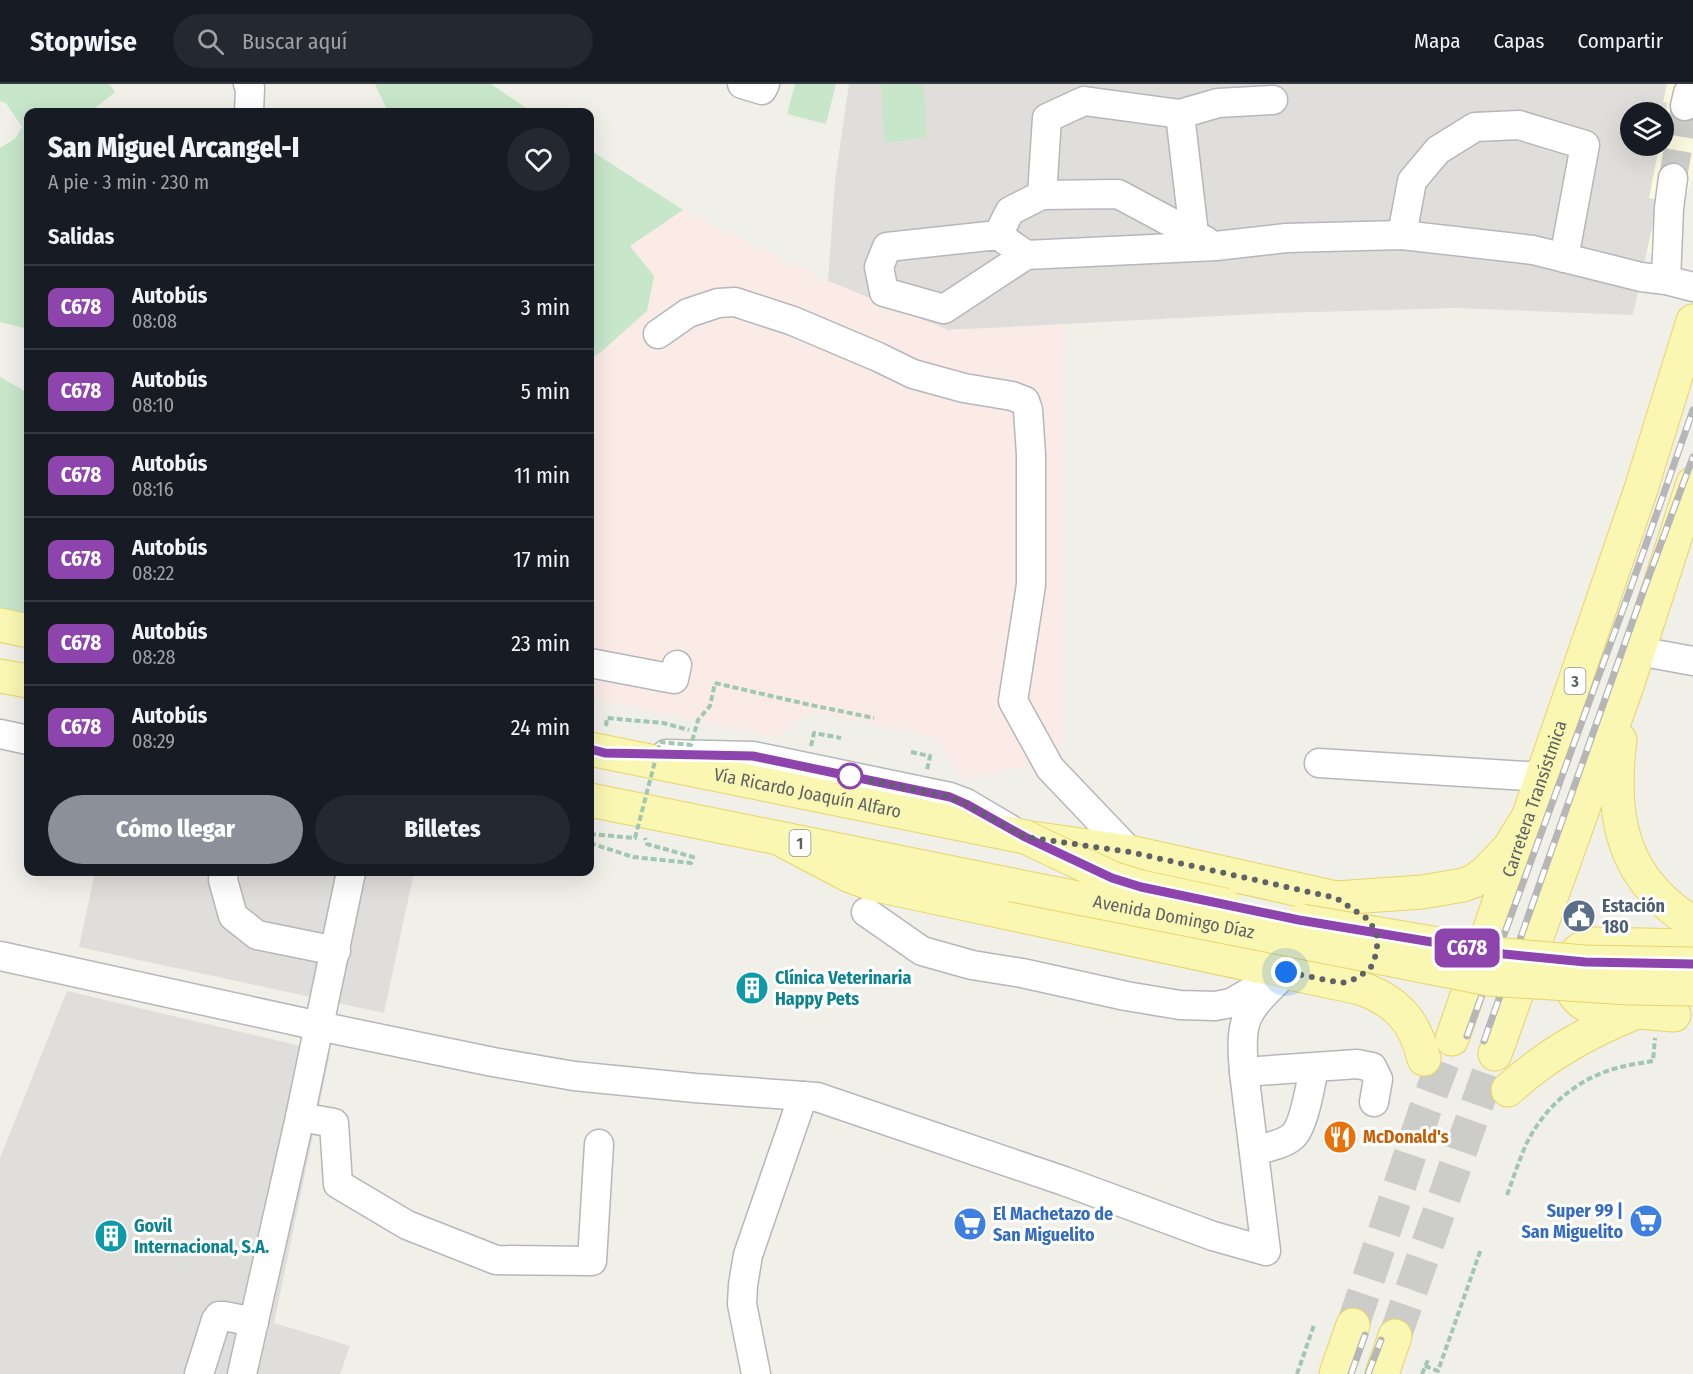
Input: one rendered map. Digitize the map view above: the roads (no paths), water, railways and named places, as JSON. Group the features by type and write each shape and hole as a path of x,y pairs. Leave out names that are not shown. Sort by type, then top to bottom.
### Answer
{"main road":[{"name":"Carretera Transístmica","path":"1452,1039 1641,489 1693,321"},
{"path":"1495,1054 1627,686 1693,483"},
{"path":"0,676 24,680"},
{"path":"1627,686 1616,785 1623,837 1635,865 1654,891 1680,915 1693,923"},
{"name":"Vía Ricardo Joaquín Alfaro","path":"604,743 1025,837"},
{"name":"1","path":"594,801 778,838"},
{"path":"1025,837 1130,852 1336,898 1422,892 1474,881 1509,848 1527,819"},
{"name":"Avenida Domingo Díaz","path":"1025,837 1112,878 1141,887 1299,920 1504,954 1585,962 1693,964"},
{"path":"778,838 848,875 872,884 1342,983 1372,992 1398,1009 1411,1024 1424,1059"},
{"name":"Avenida Domingo Díaz","path":"778,838 1489,979 1629,988 1693,989"},
{"path":"1336,898 1369,920 1377,935 1377,952 1371,967 1358,978 1342,983"},
{"path":"1508,1090 1546,1059 1578,1038 1655,1014 1592,1008 1577,1000 1572,994 1568,979 1570,961 1579,949 1593,944 1693,946"},
{"path":"1336,1374 1353,1325"},
{"path":"1382,1374 1395,1336"}],"street":[{"path":"248,84 250,88 249,108"},
{"path":"1042,195 1047,118 1084,101 1180,114 1218,103 1273,100"},
{"path":"1180,114 1205,240"},
{"path":"1402,235 1412,181 1438,150 1474,127 1519,125 1585,145 1564,258"},
{"path":"1666,280 1668,208 1673,178"},
{"path":"998,235 1010,211 1042,195 1118,194 1205,240"},
{"path":"1026,255 998,235 887,247 879,267 884,292 944,309 1026,255 1205,240 1402,235 1533,250 1641,277 1693,287"},
{"path":"658,333 688,313 718,303 735,302 793,321 913,374 964,388 1012,396 1025,401 1028,410 1031,455 1030,585 1013,701 1050,768 1130,852"},
{"path":"1638,651 1693,661"},
{"path":"594,664 674,679 677,665"},
{"path":"0,734 24,739"},
{"path":"1319,763 1543,777"},
{"path":"224,876 233,916 257,935 336,951"},
{"path":"242,1374 320,1026 350,876"},
{"path":"866,912 922,951 972,964 1180,1005 1231,1004 1286,972"},
{"path":"0,956 320,1026 574,1076 817,1097 1064,1181 1213,1236 1266,1251 1244,1063 1245,1024 1251,1012 1286,972"},
{"path":"1199,1005 1223,1024 1244,1063"},
{"path":"1244,1063 1314,1068 1357,1064 1372,1067 1378,1079 1374,1102"},
{"path":"1254,1151 1284,1142 1295,1134 1302,1122 1314,1068"},
{"path":"756,1374 742,1304 748,1255 803,1096"},
{"path":"300,1117 334,1123 338,1184 407,1225 496,1260 592,1261 599,1144"},
{"path":"199,1374 219,1316 254,1322"}],"tunnel":[{"path":"1673,178 1685,106"},
{"path":"1353,1325 1425,1110 1452,1039"},
{"path":"1395,1336 1495,1054"}],"railway":[{"path":"1467,1036 1630,590 1693,410"},
{"path":"1484,1041 1693,457"},
{"path":"1351,1374 1365,1335"},
{"path":"1368,1374 1381,1340"}],"place":[{"name":"Estación 180","path":"1579,916"},
{"name":"Clínica Veterinaria Happy Pets","path":"752,988"},
{"name":"McDonald's","path":"1340,1137"},
{"name":"Super 99 | San Miguelito","path":"1646,1221"},
{"name":"El Machetazo de San Miguelito","path":"970,1224"},
{"name":"Govil Internacional, S.A.","path":"111,1236"}]}
